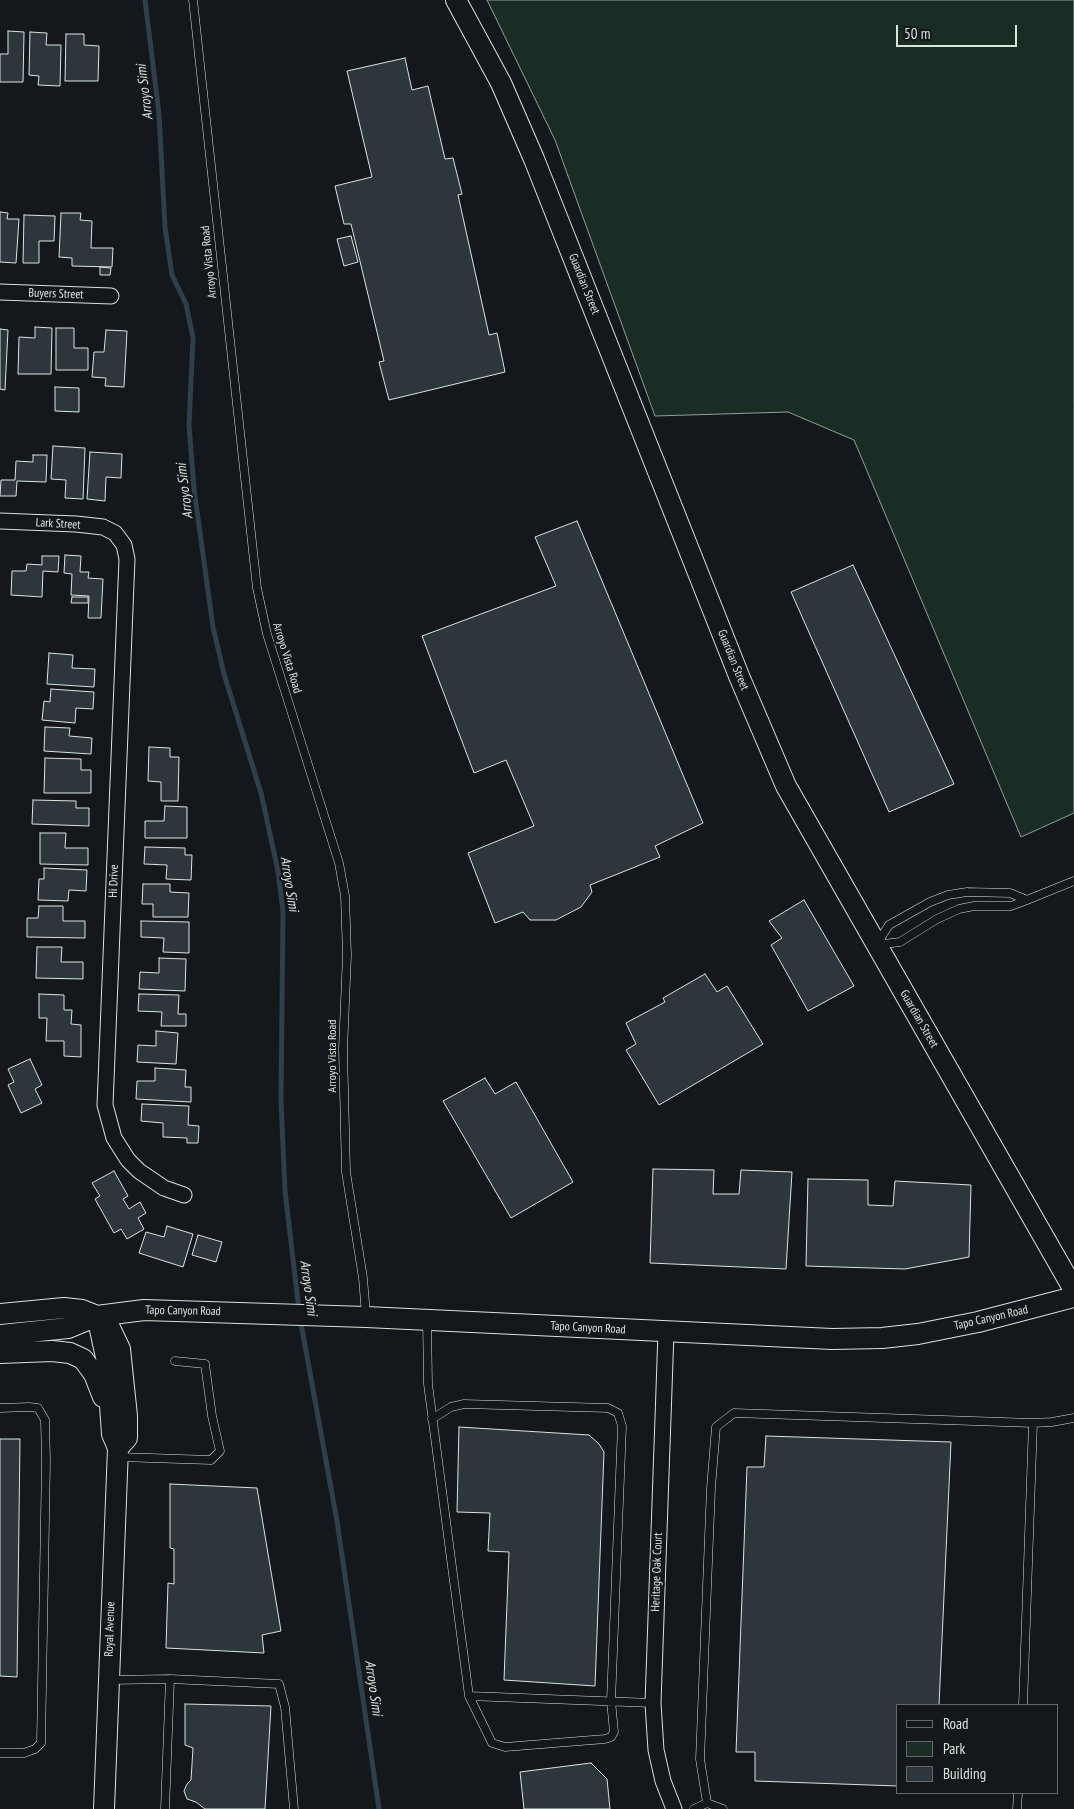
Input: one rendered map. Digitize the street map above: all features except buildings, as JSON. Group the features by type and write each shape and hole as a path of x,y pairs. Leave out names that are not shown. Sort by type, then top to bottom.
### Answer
{"street":[{"name":"Guardian Street","path":"456,0 501,83 534,158 739,676 786,786 1074,1290"},
{"name":"Buyers Street","path":"0,292 111,296"},
{"name":"Lark Street","path":"0,521 103,526 115,533"},
{"name":"Hi Drive","path":"115,533 124,545 127,559 105,1105 114,1138 128,1160 139,1171 164,1188 184,1195"},
{"name":"Tapo Canyon Road","path":"0,1335 68,1328 97,1316 144,1310 357,1317 832,1339 882,1338 918,1334 978,1322 1074,1297"},
{"name":"Tapo Canyon Road","path":"0,1314 64,1308 82,1310 97,1316"},
{"name":"Royal Avenue","path":"97,1316 107,1362 110,1416 117,1452 104,1809"},
{"name":"Royal Avenue","path":"97,1316 110,1328 120,1349 127,1416 127,1438 117,1452"},
{"name":"Heritage Oak Court","path":"666,1332 653,1703 656,1750 663,1781 674,1809"},
{"path":"0,1353 52,1351 70,1353 83,1359 94,1374 110,1416"}],"lane":[{"name":"Arroyo Vista Road","path":"193,0 257,588 267,634 339,863 345,896 346,956 343,1049 346,1172 363,1278 357,1317"},
{"path":"876,945 900,942 937,919 959,909 974,906 1011,906 1074,880"},
{"path":"876,945 890,925 930,902 948,895 967,892 1010,893 1027,900"},
{"path":"427,1320 428,1384 432,1419 469,1696 492,1742 505,1747 612,1737 614,1732 611,1701 622,1426 618,1413 608,1408 464,1404 452,1406 432,1419"},
{"path":"117,1452 211,1460 220,1451 212,1416 205,1364 175,1361"},
{"path":"0,1408 38,1408 45,1420 46,1461 41,1742 35,1749 24,1753 0,1753"},
{"path":"706,1803 700,1759 711,1488 716,1427 734,1413 1033,1423 1074,1418"},
{"path":"1023,1704 1033,1423"},
{"path":"108,1680 170,1678 279,1684 285,1708 294,1809"},
{"path":"165,1809 170,1678"},
{"path":"469,1696 653,1703"},
{"path":"1017,1809 1018,1794"},
{"path":"694,1809 706,1803 723,1809"}],"green space":[{"path":"487,0 1074,0 1074,813 1021,837 854,440 788,412 655,416 555,140"}],"waterway":[{"name":"Arroyo Simi","path":"145,0 159,114 165,227 172,275 186,304 193,338 189,425 194,489 213,627 224,674 261,793 278,871 283,911 281,1101 285,1191 299,1310"},
{"name":"Arroyo Simi","path":"300,1318 337,1521 379,1809"}]}
